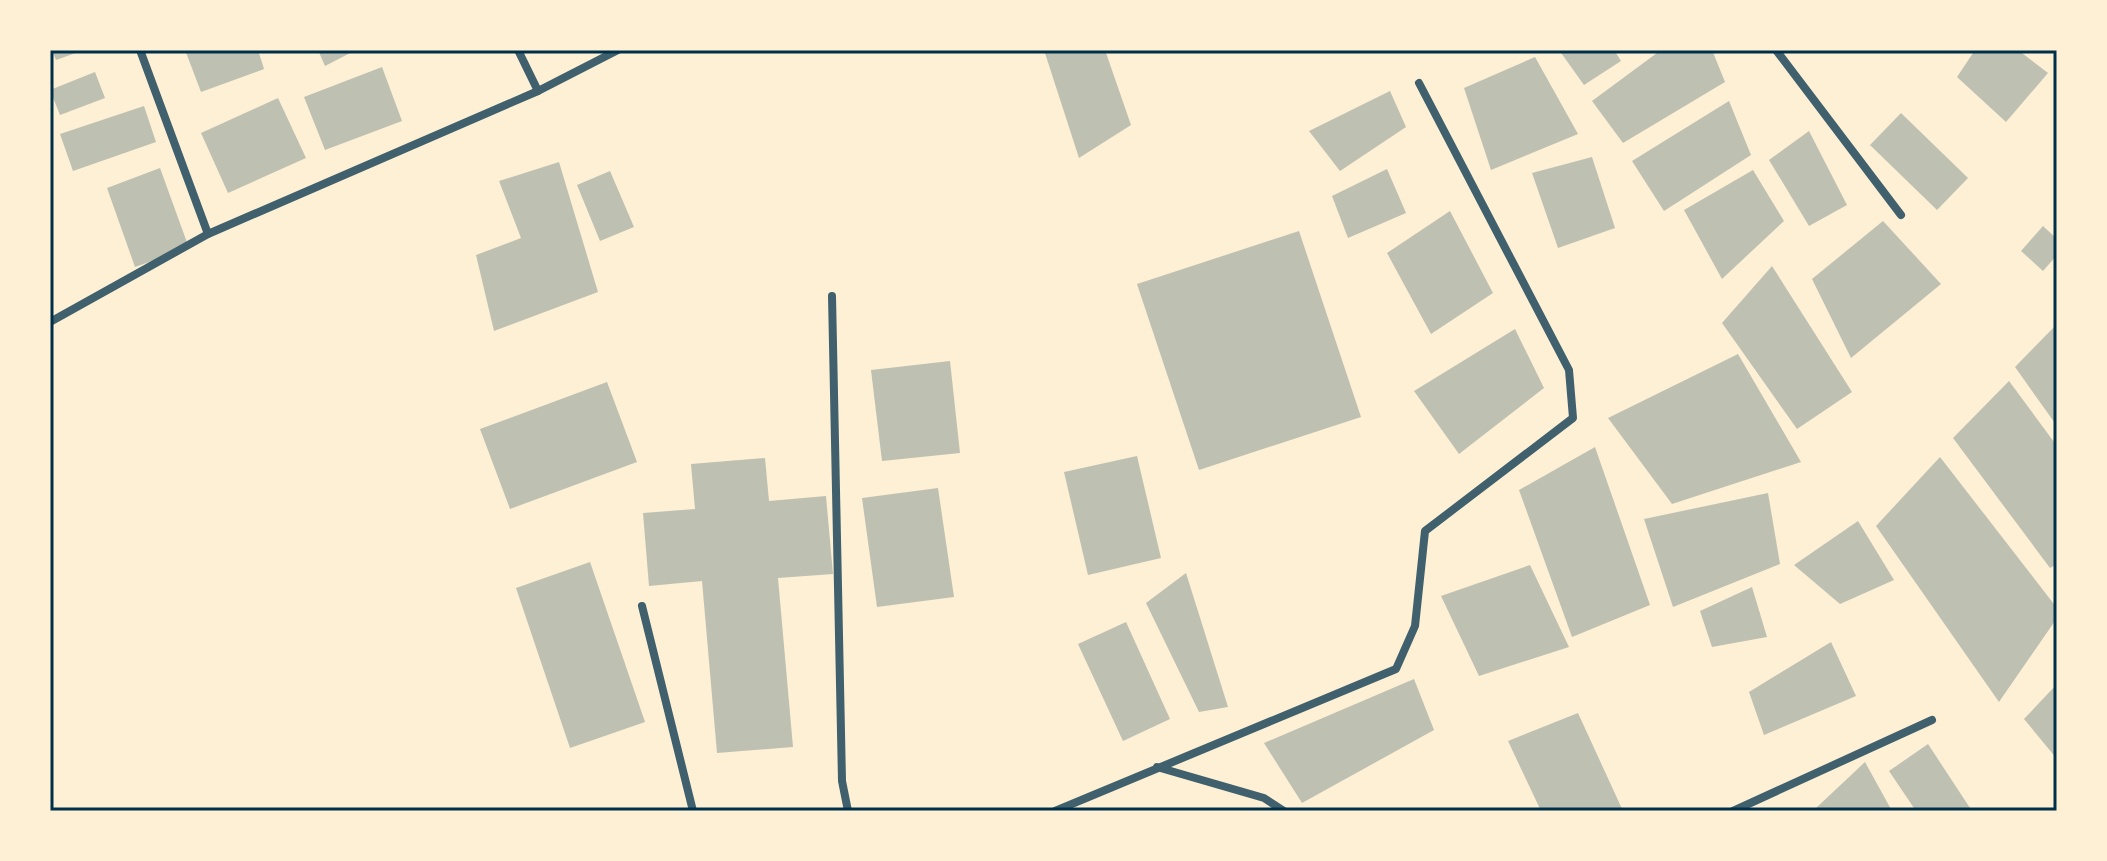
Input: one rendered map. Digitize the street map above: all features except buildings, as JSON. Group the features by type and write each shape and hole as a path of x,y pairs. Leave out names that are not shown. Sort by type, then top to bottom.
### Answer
{"street":[{"path":"140,50 208,234"},
{"path":"518,50 538,91"},
{"path":"50,322 208,234 538,91 618,50"},
{"path":"1776,50 1901,215"},
{"path":"1055,811 1396,669 1415,626 1425,531 1573,418 1569,370 1419,83"},
{"path":"832,296 842,781 848,811"},
{"path":"642,606 693,811"},
{"path":"1733,811 1932,720"},
{"path":"1157,767 1264,798 1284,811"}]}
